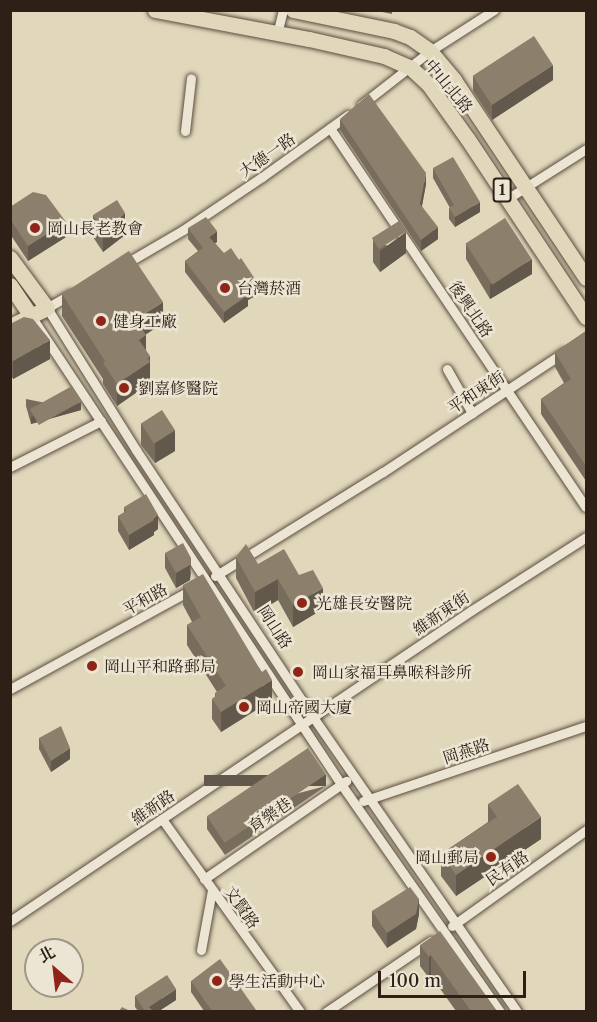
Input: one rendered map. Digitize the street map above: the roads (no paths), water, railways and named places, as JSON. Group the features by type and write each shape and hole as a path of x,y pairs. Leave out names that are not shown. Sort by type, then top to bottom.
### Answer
{"main road":[{"name":"中山北路","path":"155,10 384,56 411,68 440,100 586,317"},
{"name":"中山北路","path":"293,10 394,31 410,37 430,51 454,80 586,278"},
{"name":"岡山路","path":"10,258 47,308"},
{"name":"岡山路","path":"10,285 32,315"},
{"path":"10,326 47,308"}],"street":[{"path":"277,34 284,10"},
{"name":"大德一路","path":"119,267 183,230 330,128 411,68 430,51 494,10"},
{"path":"185,131 191,78"},
{"name":"後興北路","path":"330,128 586,507"},
{"path":"507,199 586,149"},
{"path":"47,308 80,289"},
{"name":"岡山路","path":"47,308 136,450 353,777 517,1011"},
{"name":"岡山路","path":"32,315 341,784 500,1011"},
{"name":"平和東街","path":"383,472 577,344"},
{"path":"447,369 472,413"},
{"path":"10,467 101,421"},
{"name":"平和路","path":"10,689 208,581 383,472"},
{"name":"維新東街","path":"313,717 586,537"},
{"name":"維新路","path":"10,921 313,717"},
{"name":"岡燕路","path":"355,804 586,726"},
{"name":"育樂巷","path":"204,879 353,777"},
{"name":"文賢路","path":"162,819 300,1011"},
{"name":"民有路","path":"326,1011 445,931 586,830"},
{"path":"201,950 212,890"}],"place":[{"name":"岡山長老教會","path":"35,228"},
{"name":"台灣菸酒","path":"225,288"},
{"name":"健身工廠","path":"101,321"},
{"name":"劉嘉修醫院","path":"124,388"},
{"name":"光雄長安醫院","path":"302,603"},
{"name":"岡山平和路郵局","path":"92,666"},
{"name":"岡山家福耳鼻喉科診所","path":"298,672"},
{"name":"岡山帝國大廈","path":"244,707"},
{"name":"岡山郵局","path":"491,857"},
{"name":"學生活動中心","path":"217,981"}]}
